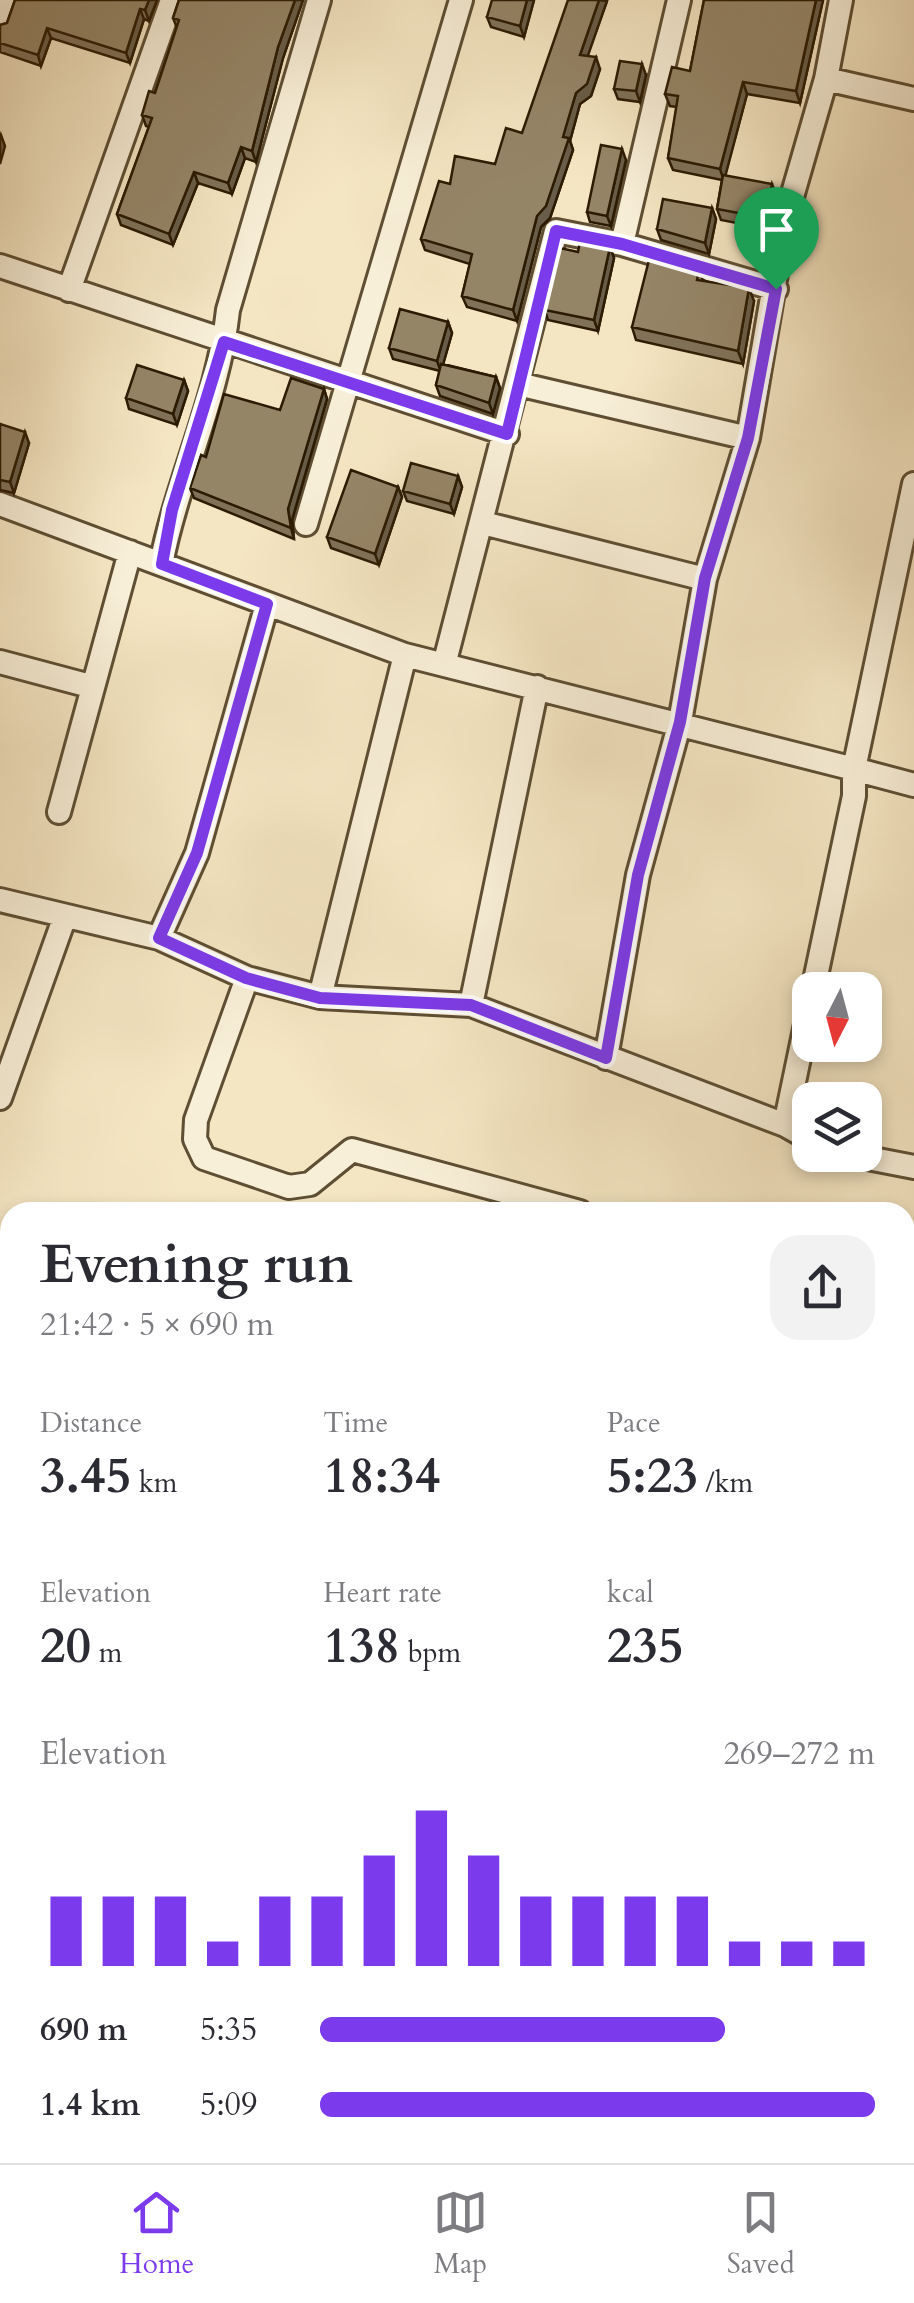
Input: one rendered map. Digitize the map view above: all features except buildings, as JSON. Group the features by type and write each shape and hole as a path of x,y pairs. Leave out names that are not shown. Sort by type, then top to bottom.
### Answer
{"street":[{"path":"0,23 7,0"},
{"path":"69,290 172,0"},
{"path":"162,564 172,510 224,342 228,310 319,0"},
{"path":"306,524 461,0"},
{"path":"622,244 678,0"},
{"path":"606,1058 638,875 680,722 705,578 748,438 785,221 826,79 842,0"},
{"path":"826,79 914,98"},
{"path":"444,665 507,434 556,231 622,244 776,289"},
{"path":"0,266 507,434"},
{"path":"518,384 748,438"},
{"path":"817,972 854,796 854,769 914,484"},
{"path":"0,504 405,655 680,722 914,785"},
{"path":"483,523 705,578"},
{"path":"59,812 90,686 130,552"},
{"path":"159,938 197,853 267,604"},
{"path":"320,998 405,655"},
{"path":"0,662 90,686"},
{"path":"471,1005 537,688"},
{"path":"0,900 159,938 246,978 320,998 471,1005 792,1129"},
{"path":"0,1098 64,918"},
{"path":"246,978 196,1120 194,1140 204,1158 289,1187 310,1184 352,1150 543,1202"},
{"path":"784,1125 798,1062"},
{"path":"882,1161 914,1167"}],"route":[{"path":"556,231 622,244 776,289 748,438 705,578 680,722 638,875 606,1058 471,1005 320,998 246,978 159,938 197,853 267,604 162,564 172,510 224,342 507,434 556,231"}]}
